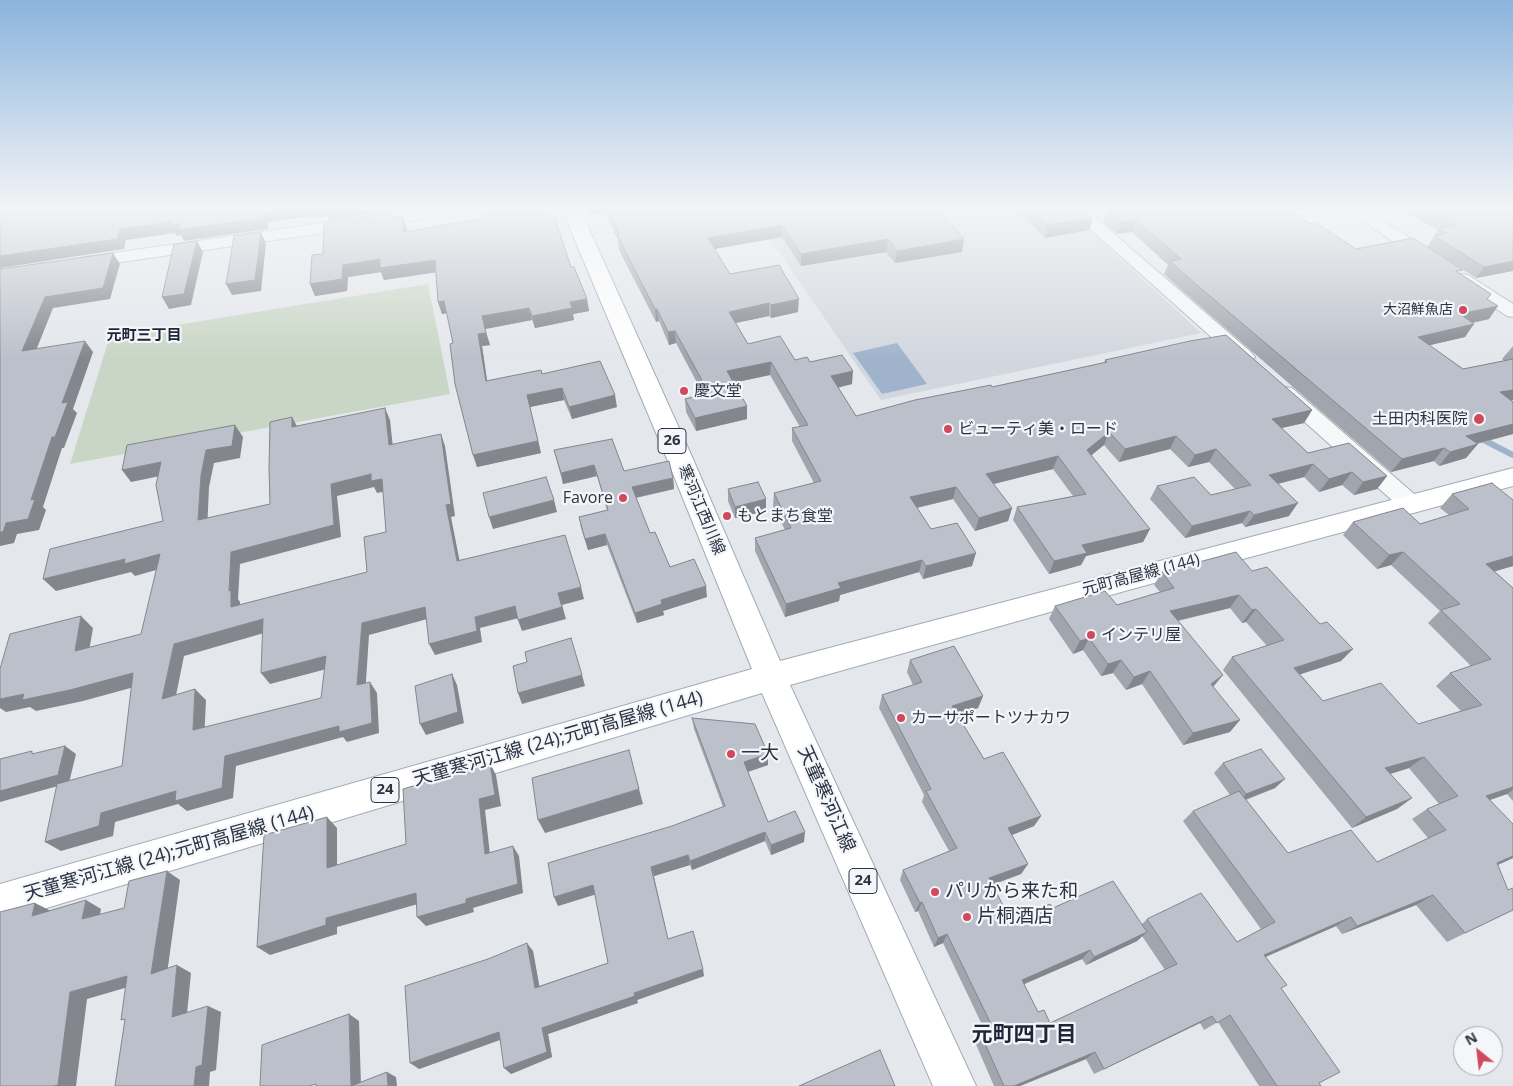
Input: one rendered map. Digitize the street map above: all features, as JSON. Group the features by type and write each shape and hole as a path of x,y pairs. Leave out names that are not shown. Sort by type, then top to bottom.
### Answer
{"main road":[{"name":"寒河江西川線","path":"592,258 680,459 770,676"},
{"name":"元町高屋線 (144)","path":"770,676 1513,478"},
{"name":"天童寒河江線 (24);元町高屋線 (144)","path":"0,903 770,676"},
{"name":"天童寒河江線","path":"770,676 956,1086"}],"street":[{"path":"69,265 120,258"},
{"path":"1136,258 1256,366"},
{"path":"1429,258 1513,312"},
{"path":"1270,379 1412,505"}],"shaded area":[{"path":"783,258 1120,258 1201,333 881,400"}],"green space":[{"path":"428,284 450,394 70,464 110,336"}],"water":[{"path":"897,343 927,384 882,394 853,353"}],"building":[{"path":"80,258 112,258 103,288 45,297 22,351 85,341 62,403 68,402 55,437 52,437 31,500 35,499 28,519 6,523 3,532 0,532 0,269"},
{"path":"171,258 193,258 184,294 162,297"},
{"path":"230,258 258,258 255,280 226,284"},
{"path":"312,258 568,258 571,267 574,267 587,299 570,302 572,308 532,316 529,308 482,316 486,333 478,334 486,381 541,370 542,374 600,361 615,395 569,407 562,388 527,395 538,441 473,455 455,384 450,344 453,343 444,301 438,302 435,260 380,268 380,259 343,265 342,279 310,284"},
{"path":"629,258 720,258 730,274 779,265 799,299 771,305 769,303 729,312 748,344 780,336 795,360 807,357 810,362 842,355 853,371 831,376 856,416 915,400 991,385 992,387 1107,362 1105,360 1190,341 1226,335 1312,410 1272,419 1308,453 1349,443 1387,476 1363,482 1352,472 1329,479 1313,464 1269,475 1298,503 1254,515 1250,511 1192,526 1157,486 1194,477 1211,495 1251,485 1216,449 1195,455 1176,436 1125,449 1109,432 1087,450 1150,529 1082,545 1087,553 1054,561 1017,507 1086,494 1058,456 986,474 1012,508 979,518 956,487 910,497 931,529 957,523 976,553 926,566 922,560 838,583 841,588 786,604 755,538 791,528 774,493 821,481 792,428 808,425 771,362 727,371 747,406 695,418 685,399 709,393 675,331 668,332 657,309 655,309"},
{"path":"1179,258 1444,258 1463,270 1456,271 1491,294 1487,299 1498,306 1460,314 1474,324 1418,337 1463,369 1513,359 1513,390 1500,392 1513,402 1513,424 1466,436 1478,444 1450,452 1444,448 1402,459 1170,261 1181,259"},
{"path":"1469,258 1513,258 1513,261 1484,267"},
{"path":"385,408 389,445 441,434 451,504 446,505 457,561 565,535 581,587 558,593 562,607 518,620 515,606 475,617 477,631 429,644 425,607 362,623 357,685 370,682 372,723 339,732 339,726 225,756 222,788 175,801 176,791 101,813 99,826 45,842 57,784 122,766 133,673 70,690 22,700 24,694 0,699 0,669 10,634 81,616 75,651 141,634 160,554 124,564 125,559 43,579 50,549 163,521 156,485 161,462 122,470 127,445 235,425 232,446 206,450 201,475 198,520 270,504 270,422 292,417 292,427","holes":["371,474 371,481 382,479 386,532 364,537 367,572 231,607 231,590 229,591 231,552 334,525 331,484","263,619 261,673 326,656 321,698 193,730 195,689 162,699 174,644"]},
{"path":"612,439 624,471 669,461 673,478 632,487 650,533 655,532 670,567 694,559 706,586 661,600 662,604 635,613 605,534 585,539 579,517 608,510 594,465 561,473 554,450"},
{"path":"546,477 554,500 489,517 483,493"},
{"path":"758,482 766,499 735,507 728,489"},
{"path":"1492,483 1513,500 1513,556 1486,564 1513,588 1513,787 1486,796 1513,824 1513,856 1497,863 1508,890 1513,888 1513,910 1465,933 1433,895 1357,926 1351,917 1264,955 1287,985 1281,988 1340,1072 1319,1083 1321,1086 1277,1086 1230,1015 1217,1023 1212,1016 1104,1069 1095,1052 1014,1086 1004,1086 981,1035 994,1030 947,934 938,938 922,902 920,903 903,870 957,848 926,791 931,789 882,695 922,682 910,660 954,646 983,696 952,706 984,759 1003,752 1041,816 1008,828 1028,864 989,878 1011,921 1050,904 1053,908 1113,881 1147,932 1094,957 1090,950 1022,980 1038,1012 1044,1010 1050,1023 1177,964 1147,919 1201,893 1237,942 1275,922 1193,811 1239,791 1288,853 1351,830 1377,862 1446,830 1427,809 1458,796 1424,757 1385,768 1412,798 1366,817 1232,657 1284,640 1256,609 1252,610 1239,595 1170,611 1223,675 1211,684 1240,720 1193,733 1150,671 1134,677 1121,660 1108,664 1089,638 1080,641 1055,606 1105,591 1117,605 1174,588 1162,572 1236,552 1252,571 1267,567 1320,624 1327,622 1353,649 1294,668 1323,701 1381,683 1418,724 1482,705 1450,673 1491,659 1441,610 1460,604 1403,552 1389,555 1353,522 1403,508 1420,524 1469,509 1452,494"},
{"path":"571,638 582,675 518,693 513,666 527,662 525,652"},
{"path":"452,674 458,712 420,724 415,686"},
{"path":"692,718 755,724 768,754 744,762 768,822 795,811 805,832 771,845 765,832 690,861 688,855 651,867 668,939 693,931 703,969 634,993 635,996 542,1028 547,1052 504,1068 499,1032 410,1063 405,986 488,959 527,943 535,988 608,963 593,885 554,897 548,863 672,826 725,806"},
{"path":"65,746 58,775 0,791 0,759 32,751 32,754"},
{"path":"1261,749 1285,779 1246,794 1223,763"},
{"path":"629,750 639,789 538,820 532,778"},
{"path":"490,763 495,795 479,799 485,854 513,846 518,884 466,899 466,903 417,917 416,893 326,918 326,925 257,947 264,835 327,817 327,868 406,844 403,789"},
{"path":"167,871 151,974 177,965 172,1017 208,1006 202,1065 196,1067 194,1086 115,1086 125,1019 121,1020 127,976 70,992 58,1085 0,1086 0,912 35,903 32,916 86,900 82,919 124,908 129,881"},
{"path":"349,1014 351,1086 316,1086 316,1084 309,1086 260,1086 262,1045"},
{"path":"880,1050 895,1086 799,1086"},
{"path":"387,1072 388,1086 351,1086"}],"waterway":[{"path":"1478,437 1513,455"}],"place":[{"name":"大沼鮮魚店","path":"1463,310"},
{"name":"慶文堂","path":"684,391"},
{"name":"土田内科医院","path":"1479,419"},
{"name":"ビューティ美・ロード","path":"948,429"},
{"name":"Favore","path":"623,498"},
{"name":"もとまち食堂","path":"727,516"},
{"name":"インテリ屋","path":"1091,635"},
{"name":"カーサポートツナカワ","path":"901,718"},
{"name":"一大","path":"731,754"},
{"name":"パリから来た和","path":"935,892"},
{"name":"片桐酒店","path":"967,917"}],"district":[{"name":"元町三丁目","path":"144,336"},
{"name":"元町四丁目","path":"1024,1035"}]}
